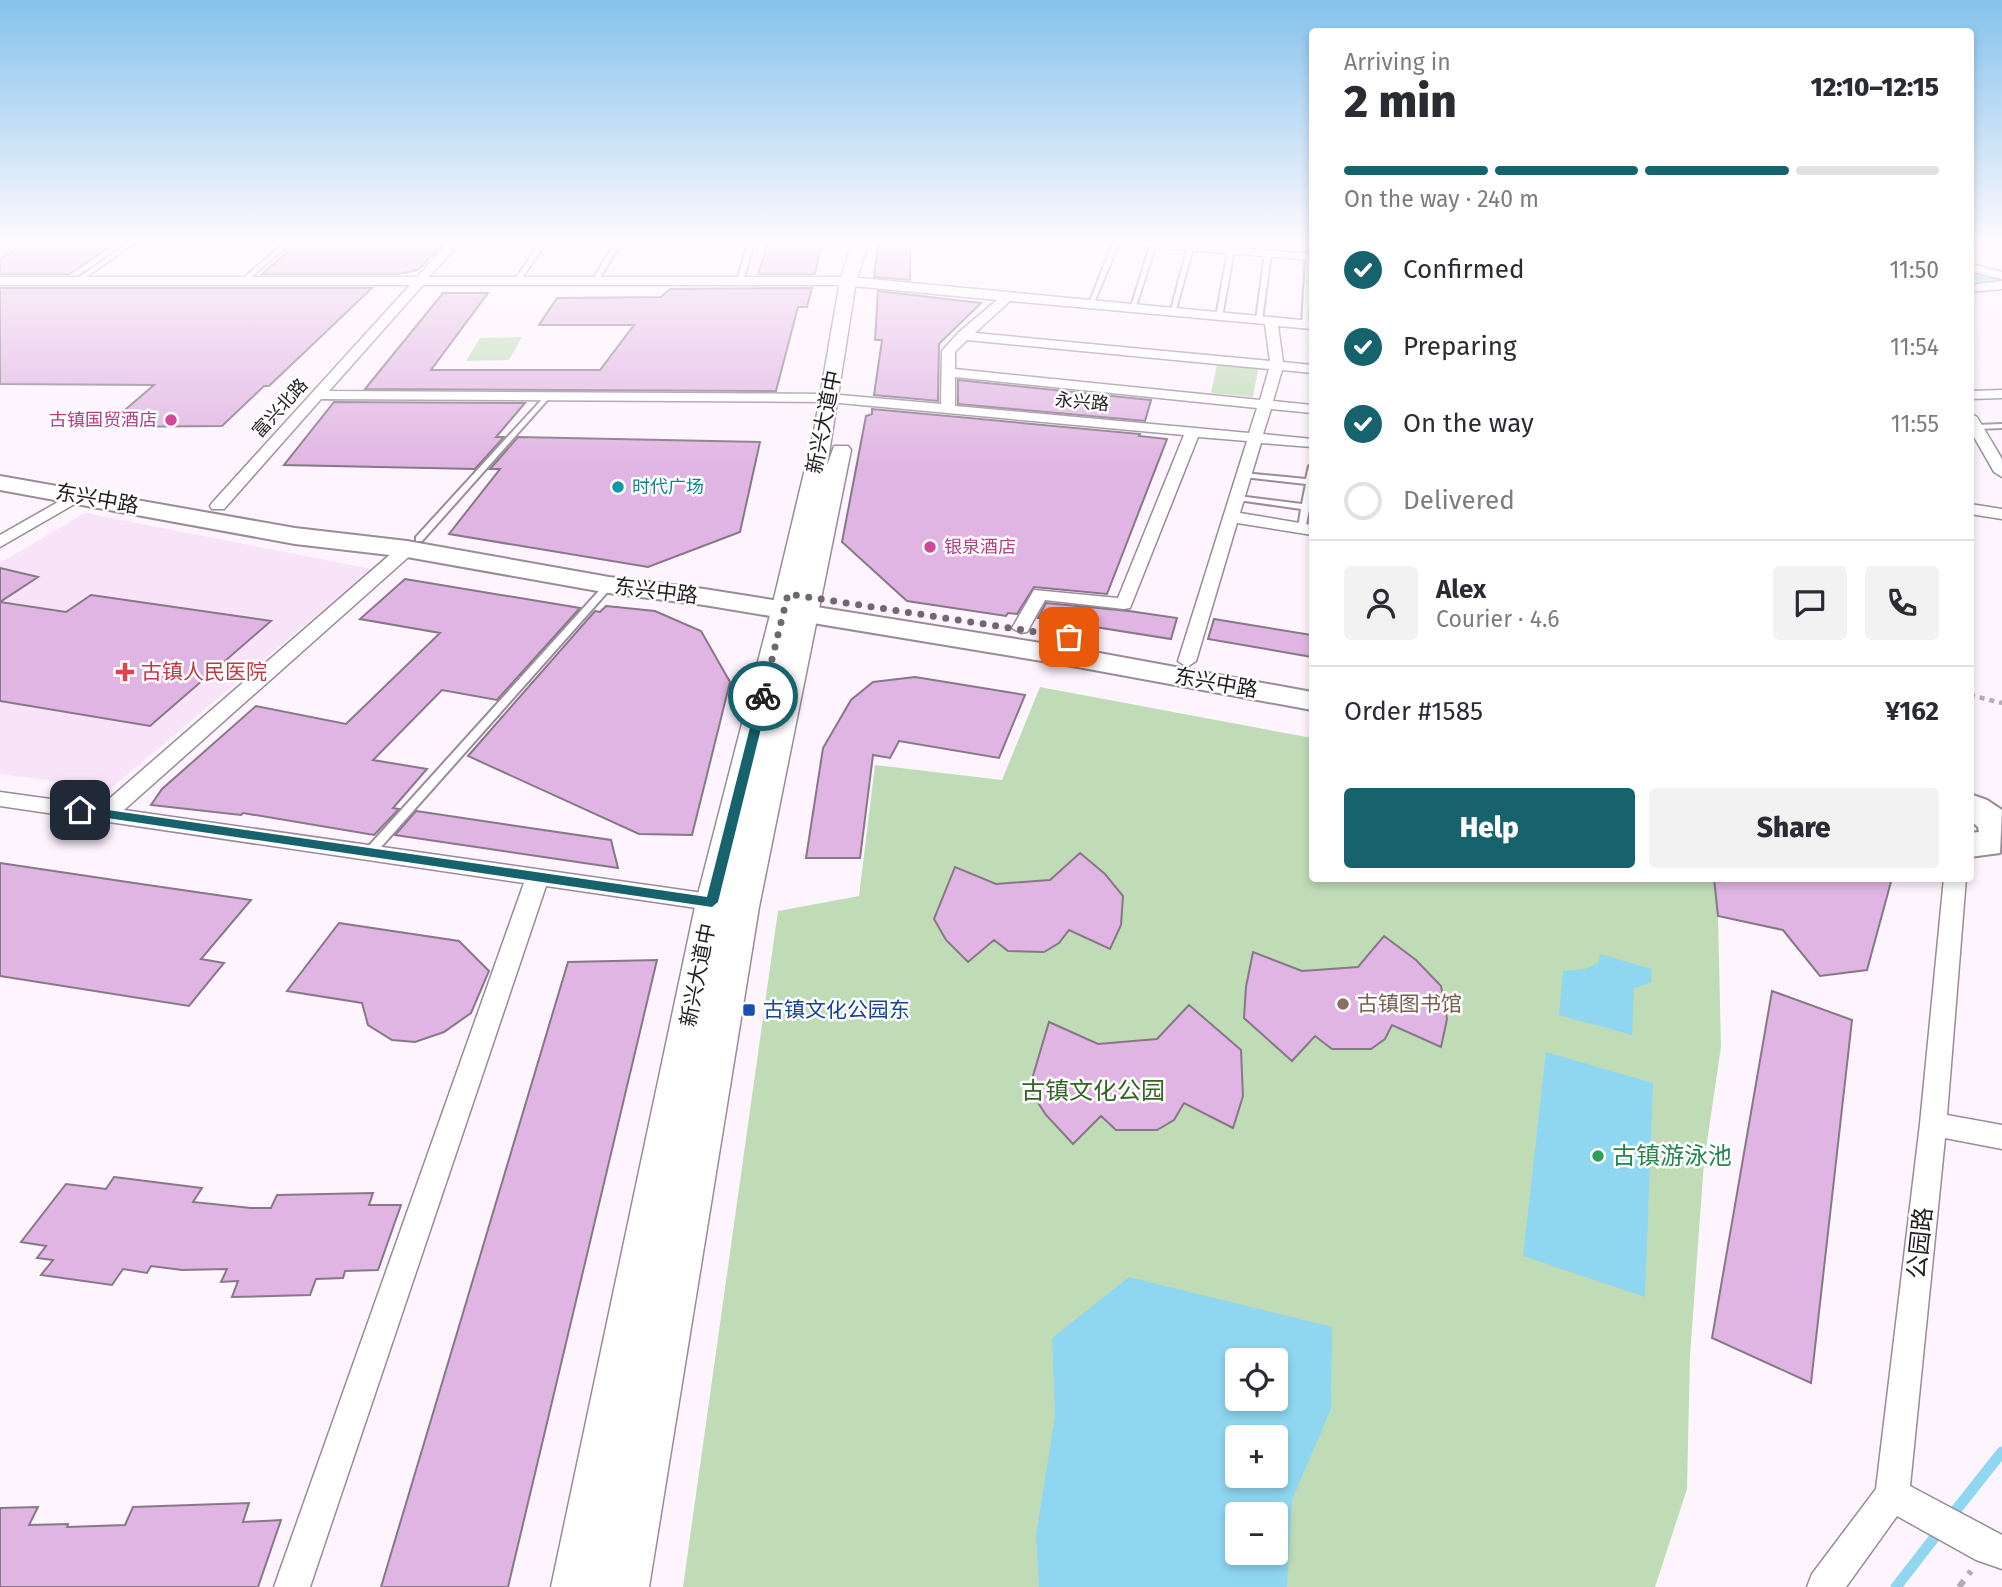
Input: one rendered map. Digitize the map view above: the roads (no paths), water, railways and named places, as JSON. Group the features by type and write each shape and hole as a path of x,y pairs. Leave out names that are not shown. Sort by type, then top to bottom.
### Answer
{"main road":[{"name":"新兴大道中","path":"576,1587 797,604 839,399 845,317"},
{"name":"东兴中路","path":"0,468 218,506 609,585 1021,628 1187,661 1309,681"},
{"name":"东兴中路","path":"0,482 295,536 413,544 625,574 1309,700"},
{"path":"1974,808 1993,821 1990,836"},
{"name":"新兴大道中","path":"624,1587 728,905"}],"street":[{"name":"富兴北路","path":"218,506 388,317"},
{"path":"948,408 948,351 984,317"},
{"path":"1220,317 1309,325"},
{"path":"1187,661 1277,366 1265,321"},
{"path":"962,336 1309,369"},
{"path":"948,372 1309,409"},
{"path":"1974,395 2002,394"},
{"name":"永兴路","path":"318,395 839,399 1309,443"},
{"path":"1974,424 2000,464"},
{"path":"1021,628 1040,594 1124,604 1193,432"},
{"path":"0,542 79,495"},
{"path":"1974,510 2002,514"},
{"path":"1232,517 1307,529"},
{"path":"106,814 413,544"},
{"path":"0,799 728,905"},
{"path":"292,1587 538,876"},
{"name":"公园路","path":"1825,1587 1892,1495 1933,1124 1955,882"},
{"path":"1933,1124 2002,1137"},
{"path":"1892,1495 1995,1550"}],"lane":[{"path":"413,544 548,396"},
{"path":"1974,422 2002,426"},
{"path":"1244,475 1309,482"},
{"path":"1238,498 1309,507 1307,529"},
{"path":"370,852 609,585"}],"water":[{"path":"1600,954 1652,969 1651,983 1634,988 1632,1035 1559,1015 1563,971 1586,969 1599,962"},
{"path":"1546,1052 1653,1083 1645,1297 1523,1256"},
{"path":"1129,1277 1332,1327 1331,1409 1292,1500 1287,1587 1039,1587 1036,1535 1055,1416 1052,1338"}],"waterway":[{"path":"1949,1519 2002,1452"},
{"path":"1896,1587 1941,1529"}],"place":[{"name":"古镇国贸酒店","path":"171,420"},
{"name":"时代广场","path":"618,487"},
{"name":"银泉酒店","path":"930,547"},
{"name":"古镇人民医院","path":"125,672"},
{"name":"古镇图书馆","path":"1343,1004"},
{"name":"古镇文化公园东","path":"749,1010"},
{"name":"古镇游泳池","path":"1598,1156"}],"park label":[{"name":"古镇文化公园","path":"1093,1091"}]}
